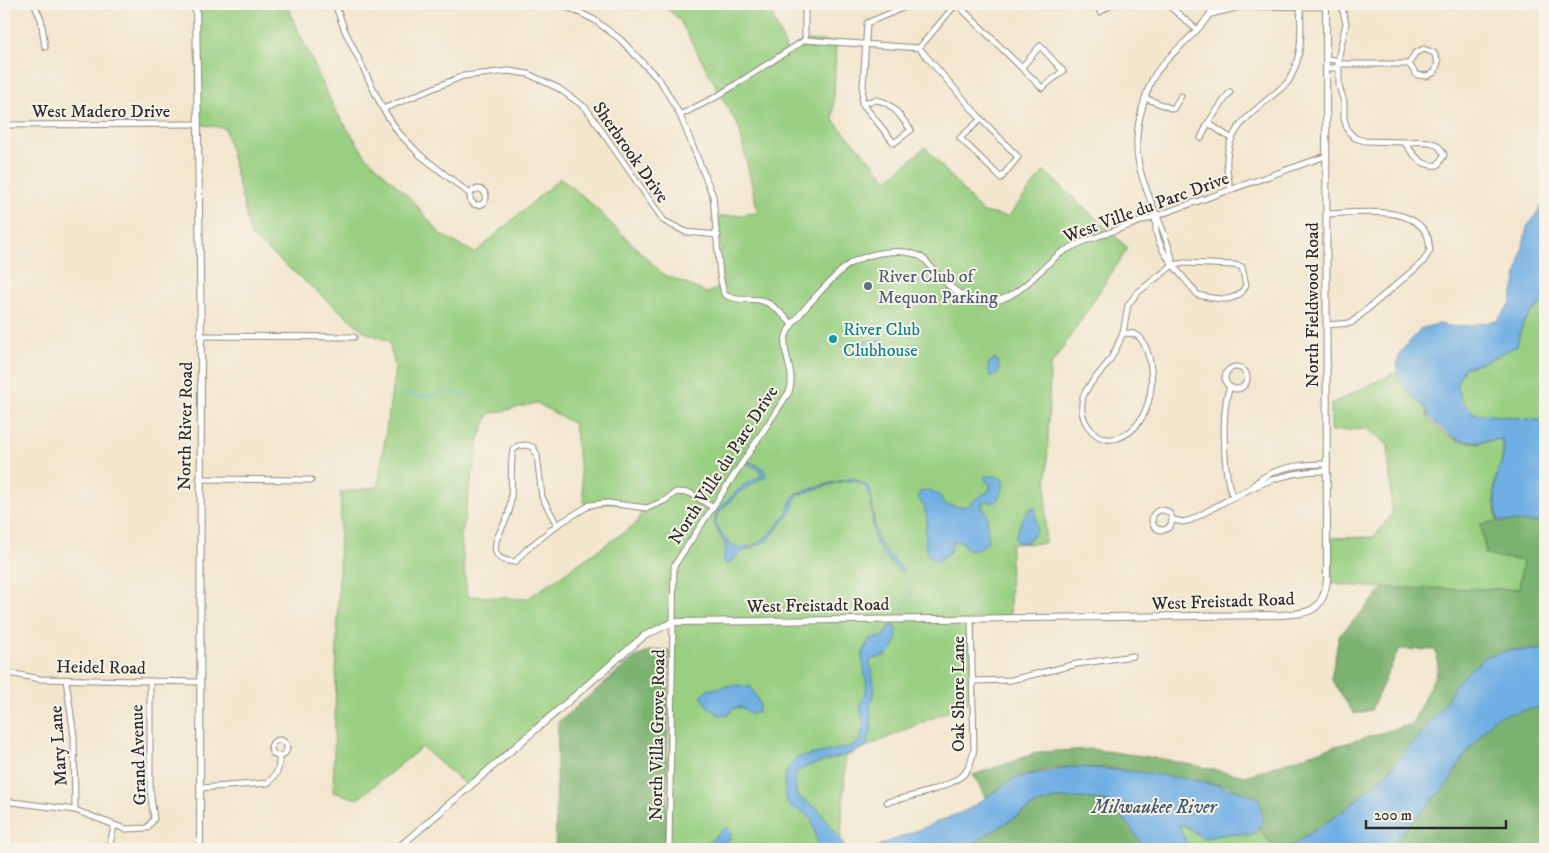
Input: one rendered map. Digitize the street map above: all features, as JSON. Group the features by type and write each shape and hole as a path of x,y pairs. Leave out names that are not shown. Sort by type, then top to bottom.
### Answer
{"street":[{"path":"34,4 40,19 46,46"},
{"name":"North River Road","path":"196,4 201,336 199,480 200,849"},
{"path":"335,4 345,31 382,109 408,144 470,194"},
{"path":"561,4 593,19 620,39 660,82 680,115 713,196 718,235 720,276 724,294 735,299 766,302 778,310 792,324"},
{"path":"805,4 805,40"},
{"path":"862,103 885,101 911,130 894,144 862,103 868,24 912,4"},
{"path":"919,48 956,4 1042,88 1063,71 1040,46 1022,67"},
{"path":"1100,12 1112,4"},
{"path":"1167,4 1196,29"},
{"path":"1123,333 1134,334 1140,338 1145,348 1151,376 1151,390 1148,404 1138,425 1121,437 1112,440 1102,438 1090,428 1084,418 1082,409 1083,396 1109,362 1123,333 1128,305 1138,293 1173,265 1184,263 1242,267 1246,285 1239,296 1232,298 1198,295 1173,265 1167,242 1143,185 1138,161 1136,137 1144,98 1154,75 1169,56 1211,14 1216,4"},
{"path":"1341,4 1346,23 1341,39 1339,86 1344,102 1344,119 1348,131 1355,138 1365,141 1435,142 1440,145 1444,155 1438,165 1426,165 1404,142"},
{"path":"1211,14 1255,5 1300,7 1326,5"},
{"name":"North Fieldwood Road","path":"1320,605 1325,597 1328,580 1326,467 1326,5"},
{"path":"1231,190 1226,162 1236,128 1282,87 1293,72 1301,46 1300,7"},
{"path":"680,115 716,97 805,40 919,48 1018,157 1002,178 960,138 982,119"},
{"path":"1424,49 1434,53 1438,62 1435,72 1426,76 1417,75 1409,64 1415,53 1424,49"},
{"path":"1327,60 1334,60 1340,64 1409,64"},
{"path":"1327,68 1335,68 1340,64"},
{"name":"Sherbrook Drive","path":"382,109 463,76 509,71 528,74 558,88 586,108 664,221 686,232 718,235"},
{"path":"1201,138 1208,123 1230,92"},
{"path":"1144,98 1173,109 1181,96"},
{"path":"1208,123 1232,139"},
{"name":"West Madero Drive","path":"4,125 198,124"},
{"name":"West Ville du Parc Drive","path":"792,324 847,266 861,258 886,253 911,253 924,259 959,294 972,300 986,302 1000,300 1034,278 1060,254 1085,241 1326,156"},
{"path":"1327,214 1392,213 1407,217 1420,226 1427,235 1430,250 1423,262 1351,323 1327,325"},
{"name":"North Ville du Parc Drive","path":"673,622 674,566 789,392 792,375 785,342 792,324"},
{"path":"201,336 354,337"},
{"path":"1230,387 1236,389 1243,387 1247,377 1244,371 1234,368 1228,371 1225,378 1230,387 1226,401 1226,472 1227,484 1233,497"},
{"path":"557,525 542,498 537,455 533,447 518,446 513,450 511,459 513,490 508,514 495,546 496,553 501,559 515,562 557,525 590,505 608,503 647,508 664,501 676,492 690,493 712,506"},
{"path":"1173,520 1183,522 1191,520 1250,488 1256,481 1304,468 1326,467"},
{"path":"199,480 311,480"},
{"path":"1161,510 1170,514 1173,520 1171,526 1162,531 1155,528 1152,522 1155,513 1161,510"},
{"name":"West Freistadt Road","path":"397,849 644,636 673,622 1282,615 1303,614 1320,605"},
{"name":"Oak Shore Lane","path":"887,802 927,791 964,774 969,766 974,749 971,619"},
{"name":"North Villa Grove Road","path":"669,849 673,622"},
{"path":"972,681 1010,680 1077,664 1133,656"},
{"name":"Heidel Road","path":"4,672 27,678 66,680 199,682"},
{"name":"Mary Lane","path":"66,680 74,736 75,810"},
{"name":"Grand Avenue","path":"4,801 75,810 114,826 141,830 147,828 153,822 150,790 150,681"},
{"path":"200,788 268,782 276,775 280,765 278,757"},
{"path":"109,849 114,826"}],"green space":[{"path":"196,4 286,4 335,110 365,155 412,200 441,235 475,253 560,178 583,196 663,274 707,293 723,286 719,217 758,213 739,128 679,19 661,4 771,4 773,18 787,51 805,40 836,42 833,120 888,180 925,147 982,212 1008,217 1044,171 1128,248 1050,367 1045,543 1011,544 1010,618 971,619 973,700 846,756 840,849 669,849 673,623 657,629 467,786 422,747 358,799 333,792 341,492 378,487 395,368 389,341 365,332 251,236 225,128 198,124","holes":["537,403 574,424 585,508 608,503 643,509 636,524 527,599 467,596 461,537 479,439 489,414"]},
{"path":"1545,301 1545,421 1473,413 1462,401 1456,385 1464,368 1486,361 1516,346 1525,321"},
{"path":"1396,372 1404,388 1425,408 1428,418 1445,434 1470,443 1501,439 1503,455 1494,492 1497,521 1481,525 1486,555 1523,561 1519,589 1384,588 1332,584 1332,538 1374,537 1392,514 1388,445 1368,429 1331,431 1331,404"},
{"path":"1498,521 1545,522 1545,650 1510,650 1457,682 1442,708 1389,771 1345,810 1287,849 1276,849 1258,828 1263,820 1229,786 1108,768 1071,767 1054,768 1015,778 986,798 973,775 1039,752 1091,749 1163,759 1245,776 1332,747 1412,724 1438,669 1436,650 1399,649 1371,710 1354,714 1331,679 1339,636 1384,588 1519,589 1523,561 1486,555 1481,524"},
{"path":"669,650 666,849 555,849 558,722 634,658 650,651"},
{"path":"1545,706 1545,849 1387,849 1449,782 1467,752 1495,716"},
{"path":"1083,798 1102,800 1114,805 1146,849 964,849 1035,805 1054,799"},
{"path":"1179,825 1184,825 1203,838 1228,834 1254,835 1258,828 1276,849 1189,849"}],"water":[{"path":"1545,201 1545,301 1525,321 1520,331 1517,346 1486,361 1464,368 1456,385 1462,401 1473,413 1545,421 1545,522 1498,521 1495,486 1504,449 1502,439 1469,442 1446,432 1427,415 1428,410 1404,386 1397,371 1397,363 1402,351 1420,329 1437,324 1456,327 1497,321 1511,303 1527,227"},
{"path":"882,339 883,347 873,348 874,356 867,356 865,341"},
{"path":"995,359 998,362 999,370 995,376 991,377 988,364"},
{"path":"748,461 763,468 766,476 738,493 717,515 716,522 720,532 732,545 748,547 769,535 785,516 791,499 798,493 854,478 870,488 876,536 885,551 904,570 901,572 898,570 885,556 875,540 869,493 858,482 848,481 799,494 795,499 791,512 767,541 740,553 730,563 725,564 723,560 726,546 714,524 717,511 742,486 761,476 760,470 747,463"},
{"path":"985,476 995,476 1004,480 1003,489 996,502 990,503 988,500 981,505 987,514 988,542 980,548 967,550 962,541 953,542 950,552 938,561 932,558 926,548 927,520 924,507 918,496 920,492 930,490 940,496 944,504 966,506 988,492 991,485 985,480"},
{"path":"1032,507 1035,508 1037,531 1027,542 1017,542 1015,537 1022,519"},
{"path":"890,626 895,626 897,633 893,648 888,654 871,660 870,663 875,689 870,706 872,728 866,746 856,752 808,766 797,772 795,780 797,796 818,809 845,849 819,849 811,818 800,810 791,808 787,802 784,787 787,772 794,760 800,757 853,746 859,742 864,726 860,705 867,688 862,656 869,639 883,637"},
{"path":"1510,650 1545,650 1545,706 1495,717 1467,752 1449,782 1387,849 1287,849 1345,810 1389,771 1442,708 1457,682 1485,657"},
{"path":"732,685 751,687 760,704 757,713 751,714 741,707 733,709 728,715 721,716 707,706 701,696 707,690"},
{"name":"Milwaukee River","path":"1071,767 1166,776 1237,791 1259,798 1263,820 1254,835 1228,834 1203,838 1184,825 1179,825 1189,849 1146,849 1114,805 1102,800 1083,798 1054,799 1035,805 964,849 871,849 967,810 1015,778"},
{"path":"726,827 731,832 730,840 717,849 701,849"}],"waterway":[{"path":"399,392 421,397 449,391 466,396"},
{"path":"900,611 910,595 912,584 906,577"}],"place":[{"name":"River Club of Mequon Parking","path":"868,286"},
{"name":"River Club Clubhouse","path":"833,339"}]}
